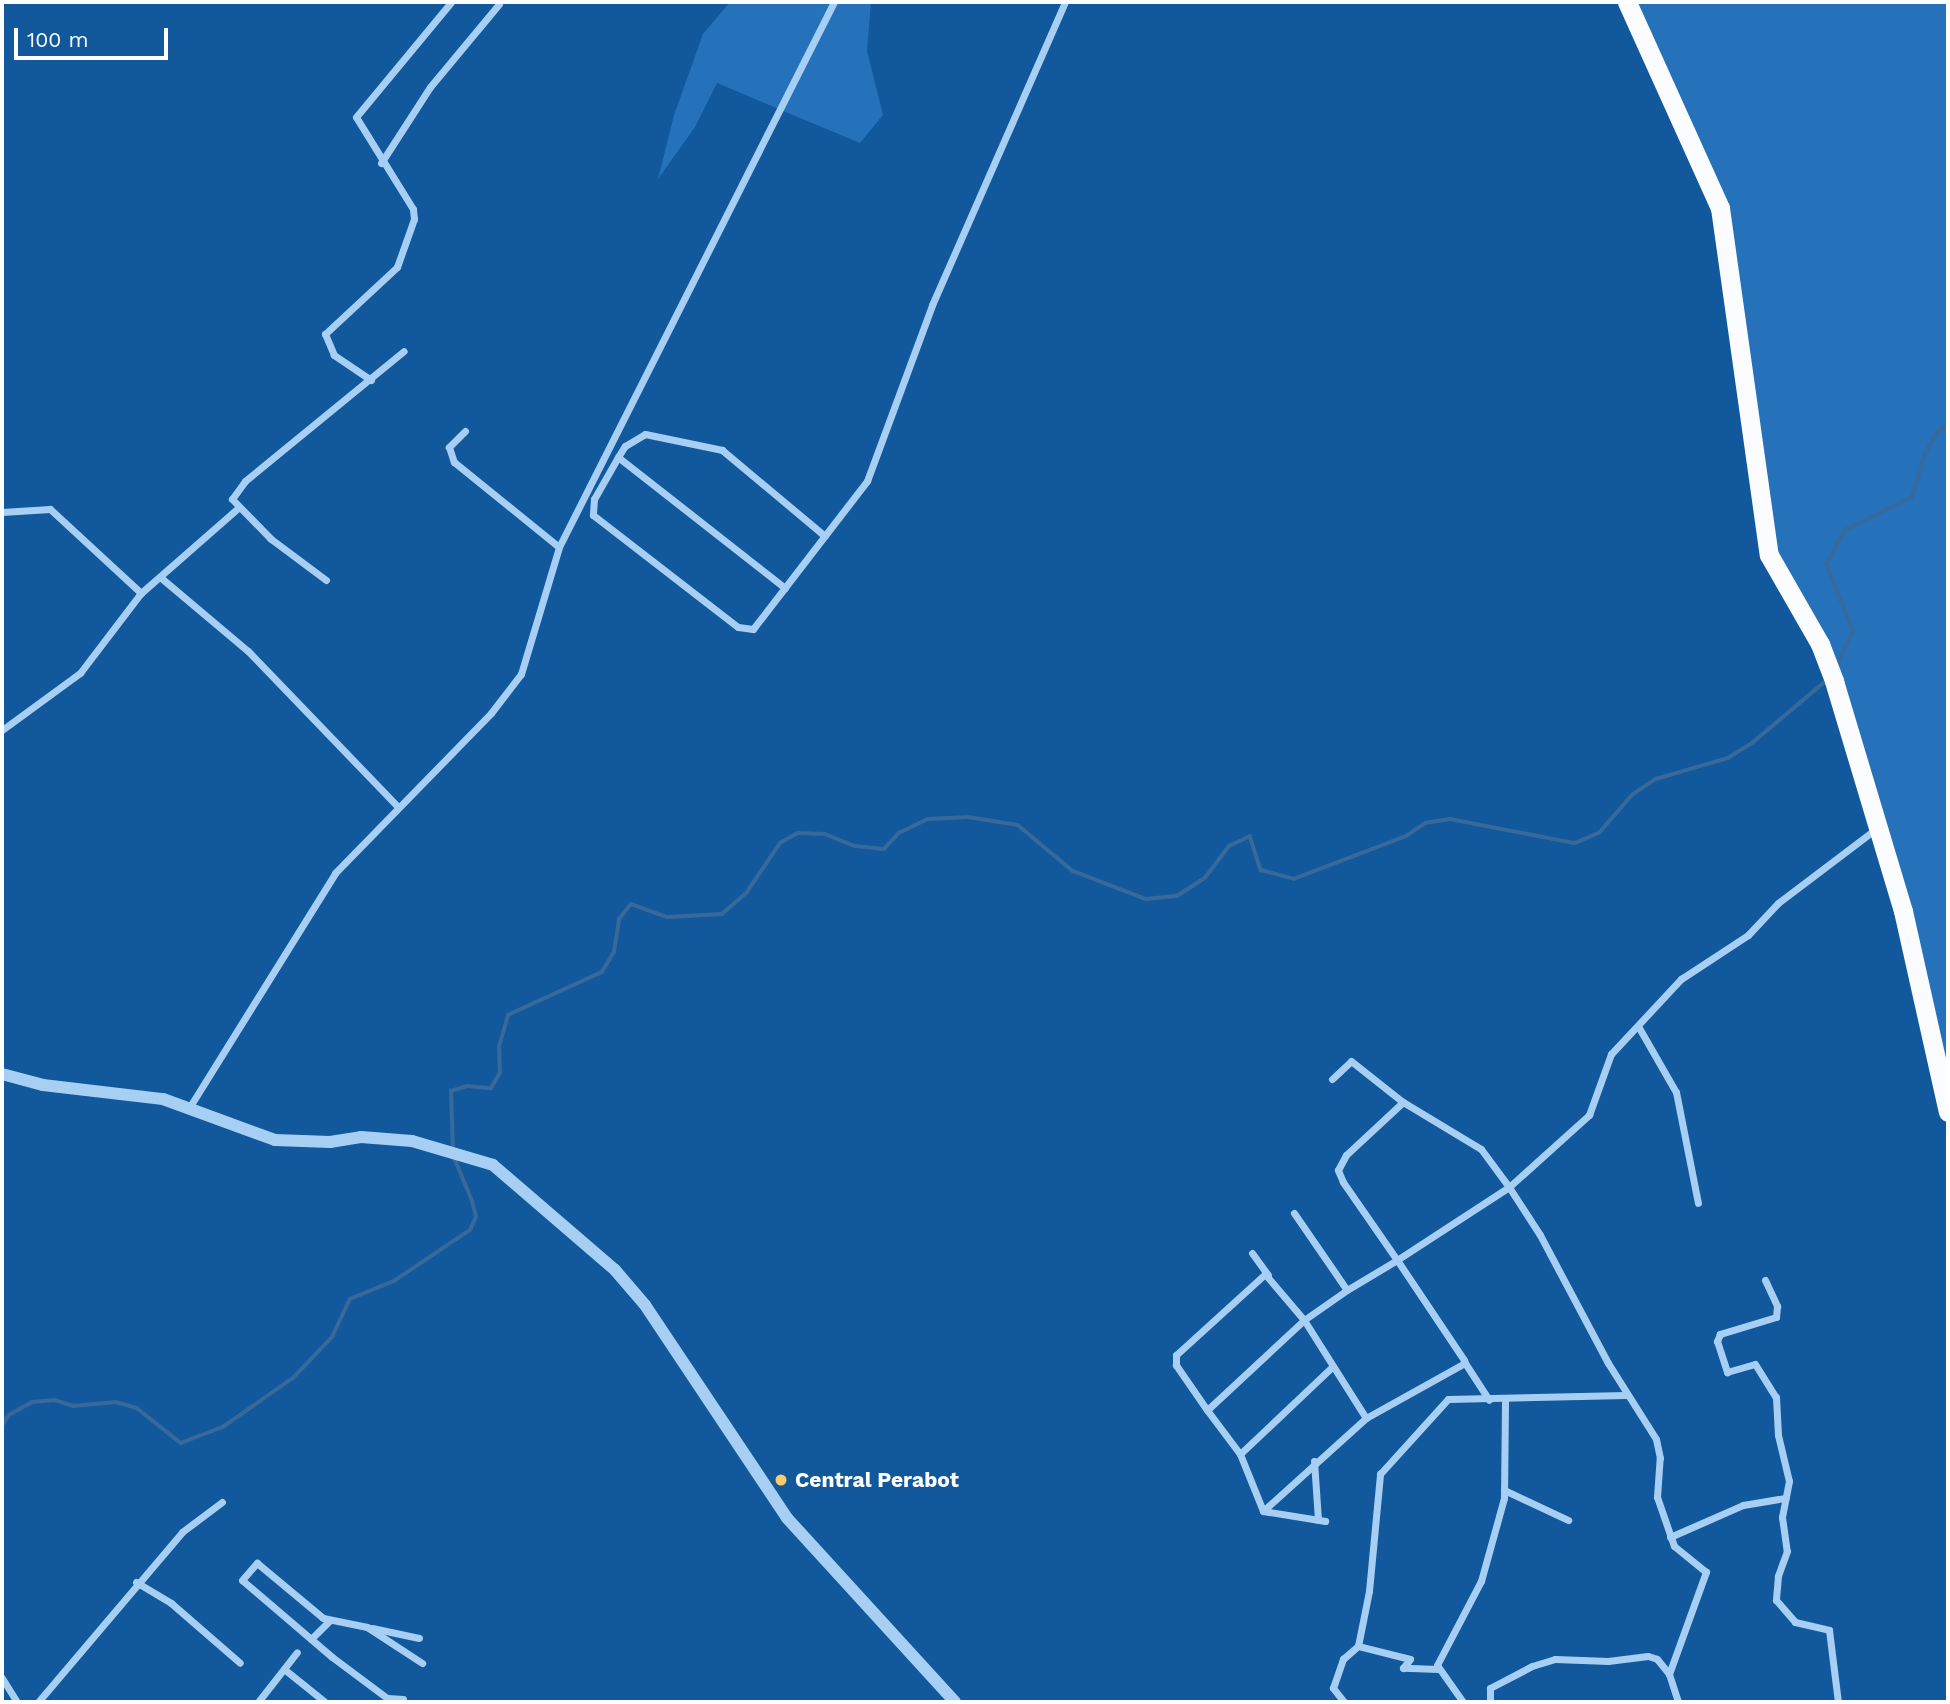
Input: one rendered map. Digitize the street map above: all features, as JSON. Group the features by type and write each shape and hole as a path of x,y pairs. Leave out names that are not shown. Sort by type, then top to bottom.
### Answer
{"highway":[{"path":"1627,2 1720,208 1768,550 1832,673 1920,975 1948,1112"}],"street":[{"path":"370,380 334,355 325,340 330,327 397,267 410,240 413,209 381,163 356,117 451,2"},
{"path":"189,1108 310,907 335,873 491,713 522,674 559,547 834,2"},
{"path":"825,536 722,450 645,434 625,446 594,499 593,515 743,630 753,629 825,536 873,469 932,304 1065,2"},
{"path":"381,163 430,87 499,4"},
{"path":"326,580 237,509 232,499 245,481 404,351"},
{"path":"465,431 449,447 454,462 559,547"},
{"path":"618,457 785,587"},
{"path":"2,512 50,509 141,593"},
{"path":"2,730 80,673 141,593 237,509"},
{"path":"160,577 248,651 398,807"},
{"path":"1207,1410 1304,1320 1509,1188 1589,1115 1596,1105 1605,1062 1681,979 1748,935 1778,903 1879,827"},
{"path":"1638,1026 1676,1092 1698,1203"},
{"path":"1332,1079 1351,1061 1403,1102 1481,1149 1540,1235 1626,1395 1659,1446 1657,1497 1670,1537 1681,1554 1706,1572 1669,1674"},
{"path":"2,1074 43,1085 146,1096 189,1108 275,1140 330,1142 360,1137 412,1141 474,1158 511,1177 615,1270 645,1305 787,1518 955,1702"},
{"path":"1403,1102 1343,1159 1338,1170 1489,1400"},
{"path":"1294,1213 1348,1290"},
{"path":"1252,1253 1304,1320 1366,1418"},
{"path":"1263,1511 1240,1454 1176,1365 1176,1355 1261,1275 1268,1275"},
{"path":"1765,1280 1777,1306 1776,1317 1720,1334 1717,1341 1727,1372 1755,1364 1776,1397 1778,1435 1789,1480 1782,1517 1787,1551 1778,1576 1776,1600 1795,1622 1829,1630 1838,1702"},
{"path":"1263,1511 1314,1461 1366,1418 1465,1363"},
{"path":"1240,1454 1333,1366"},
{"path":"1345,1702 1333,1688 1343,1659 1359,1646 1369,1591 1380,1474 1448,1399 1505,1400 1626,1395"},
{"path":"1438,1669 1446,1642 1466,1615 1481,1581 1504,1490 1505,1400"},
{"path":"1263,1511 1322,1521 1314,1461"},
{"path":"1504,1490 1568,1520"},
{"path":"1670,1537 1743,1505 1785,1498"},
{"path":"38,1702 136,1582 182,1532 222,1502"},
{"path":"403,1699 387,1698 311,1639 242,1580 257,1563 330,1620 419,1638"},
{"path":"136,1582 171,1603 240,1662"},
{"path":"311,1639 330,1620"},
{"path":"368,1627 422,1663"},
{"path":"1359,1646 1410,1659 1403,1668 1438,1669"},
{"path":"258,1702 297,1652"},
{"path":"1490,1702 1490,1688 1504,1678 1555,1659 1608,1661 1654,1657 1669,1674 1678,1702"},
{"path":"284,1669 325,1702"},
{"path":"1438,1669 1462,1702"},
{"path":"2,1678 18,1702"}],"shaded area":[{"path":"730,2 871,2 867,51 883,115 860,143 717,83 695,127 658,179 674,115 703,34"},
{"path":"1633,2 1948,2 1948,1086 1894,857 1779,561 1730,223"}],"waterway":[{"path":"1837,665 1853,631 1826,564 1845,530 1912,497 1925,454 1937,432 1948,425"},
{"path":"453,1151 451,1091 467,1086 491,1088 500,1073 499,1047 508,1015 602,972 614,952 619,919 631,904 667,917 722,914 747,892 780,843 798,833 825,834 855,846 884,849 899,833 928,819 968,817 1018,825 1073,871 1146,899 1177,896 1205,878 1229,846 1250,836 1261,870 1294,879 1406,836 1425,823 1450,819 1575,843 1599,833 1632,795 1656,779 1728,758 1752,743 1827,680"},
{"path":"2,1426 9,1415 32,1402 55,1400 73,1406 116,1402 137,1408 181,1443 223,1427 293,1378 332,1337 350,1299 394,1281 470,1230 476,1217 454,1158"}],"place":[{"name":"Central Perabot","path":"781,1480"}]}
